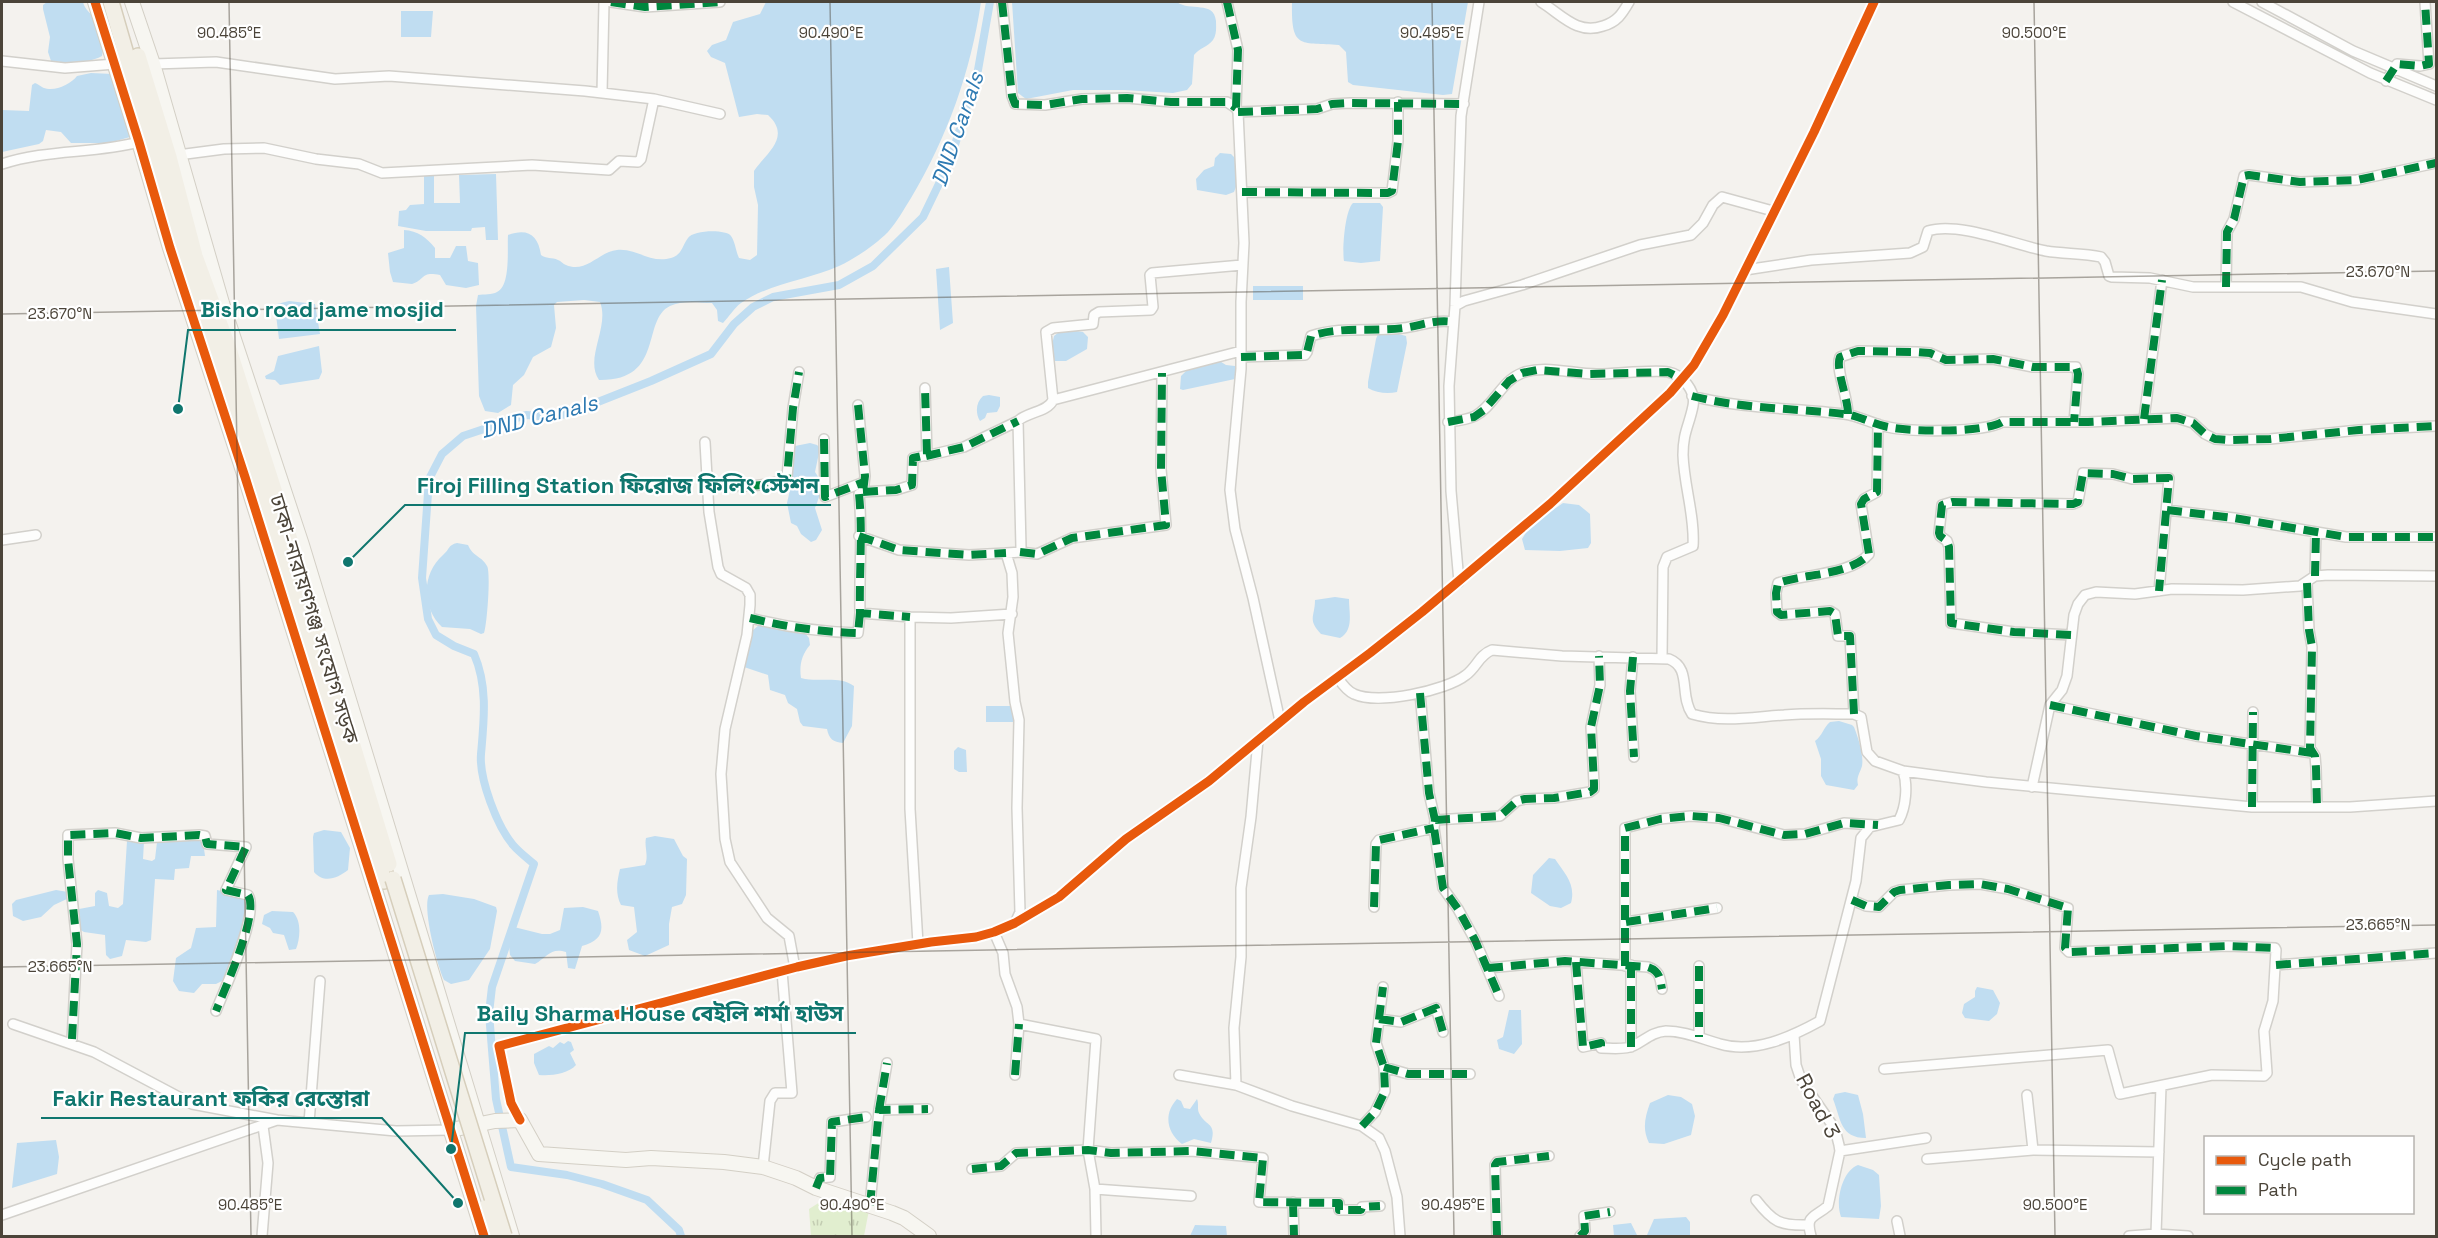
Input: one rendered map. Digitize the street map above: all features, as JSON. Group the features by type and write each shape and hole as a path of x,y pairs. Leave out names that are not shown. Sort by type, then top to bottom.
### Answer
{"main road":[{"name":"ঢাকা-নারায়ণগঞ্জ সংযোগ সড়ক","path":"111,2 224,392 251,476 313,635"},
{"name":"ঢাকা-নারায়ণগঞ্জ সংযোগ সড়ক","path":"121,2 163,137 195,256 218,304 260,429 313,635 493,1236"},
{"name":"ঢাকা-নারায়ণগঞ্জ সংযোগ সড়ক","path":"388,880 504,1236"}],"street":[{"path":"95,2 170,248 224,392"},
{"path":"132,2 153,64 218,304"},
{"path":"602,93 604,2"},
{"path":"612,2 645,7 720,2"},
{"path":"1002,2 1011,96 1015,104 1046,105 1082,99 1127,98 1171,102 1227,102 1237,110 1317,110 1337,103 1464,104"},
{"path":"1227,2 1238,51 1237,110 1244,222 1241,354 1231,461 1232,505 1234,529 1253,598 1280,721"},
{"path":"1459,582 1448,422 1455,306 1461,116 1479,2"},
{"path":"1541,2 1581,28 1591,30 1609,24 1622,16 1629,2"},
{"path":"929,1236 904,1218 763,1167 724,1162 651,1158 626,1160 539,1154 515,1120 499,1046 795,968 918,944 976,937 1015,922 1059,897 1126,839 1209,781 1280,721 1459,582 1637,425 1682,379 1711,338 1857,43 1874,2"},
{"path":"2234,2 2386,81 2436,100"},
{"path":"2262,2 2345,47 2436,86"},
{"path":"2386,81 2397,64 2420,66 2429,64 2425,2"},
{"path":"2,61 65,68 115,64"},
{"path":"153,64 216,62 335,79 399,76 602,93 654,99 720,114"},
{"path":"178,154 264,148 308,158 359,164 382,172 532,165 609,170 619,160 638,162 641,159 654,99"},
{"path":"1242,192 1388,193 1392,191 1398,150 1398,102"},
{"path":"2,164 34,155 123,147 139,142"},
{"path":"2226,287 2227,232 2234,219 2244,176 2262,176 2301,182 2357,180 2436,163"},
{"path":"1455,306 1464,301 1522,285 1640,245 1691,235 1703,223 1713,205 1722,197 1773,211"},
{"path":"1745,270 1811,260 1910,253 1923,247 1928,231 1942,229 1999,237 2048,251 2101,257 2109,276 2112,277 2162,280 2193,287 2301,287 2352,302 2436,314"},
{"path":"1053,400 1047,329 1093,324 1095,315 1099,312 1151,310 1153,308 1150,275 1152,273 1242,265"},
{"path":"2144,419 2162,280"},
{"path":"824,439 825,497 863,487 908,488 912,485 913,458 964,447 1018,422 1024,416 1048,406 1053,400 1241,354 1305,355 1311,336 1326,332 1365,328 1404,328 1438,321 1453,322"},
{"path":"1848,414 1847,398 1839,371 1840,357 1858,351 1930,352 1946,360 1993,359 2033,367 2076,368 2078,374 2074,422"},
{"path":"1448,422 1474,417 1484,410 1509,381 1522,373 1537,370 1589,374 1668,372 1682,379 1689,387 1693,405 1684,431 1683,450 1693,546 1667,558 1662,567 1662,658"},
{"path":"707,486 764,483 781,481 787,477 793,408 799,372"},
{"path":"859,536 899,550 969,555 1020,552 1037,554 1072,538 1166,525 1161,469 1162,373"},
{"path":"925,388 926,456"},
{"path":"1692,396 1736,404 1848,414 1901,429 1993,427 2001,422 2074,422 2162,418 2187,420 2215,439 2229,440 2436,426"},
{"path":"750,618 796,628 858,633 861,518 859,494 866,476 858,405"},
{"path":"1018,422 1020,552"},
{"path":"1854,714 1850,636 1838,636 1835,614 1830,611 1781,615 1778,612 1776,593 1778,583 1843,568 1869,554 1861,504 1864,499 1876,492 1878,424"},
{"path":"705,442 707,486 718,567 721,574 746,588 750,596 750,618 724,729 721,774 725,839 730,862 767,918 789,936 795,968"},
{"path":"2071,635 2014,632 1951,623 1949,547 1939,533 1942,505 1952,502 2073,504 2078,502 2084,473 2113,474 2132,479 2169,478 2159,591"},
{"path":"2167,510 2357,537 2436,537"},
{"path":"2315,576 2316,531"},
{"path":"2,540 36,535"},
{"path":"1006,554 1012,573 1012,614 1008,633 1010,663 1019,720 1020,912 1015,922"},
{"path":"2032,787 2050,705 2065,683 2074,615 2085,595 2096,592 2121,595 2159,591 2243,590 2300,586 2315,576 2355,574 2436,576"},
{"path":"2307,583 2308,630 2312,647 2312,753 2315,756 2317,807"},
{"path":"860,613 951,618 1012,614"},
{"path":"910,617 910,809 918,944"},
{"path":"313,635 378,846 451,1130 484,1236"},
{"path":"1338,678 1354,695 1393,697 1420,693 1453,682 1467,675 1484,653 1492,650 1562,657 1662,658 1677,662 1682,671 1685,704 1692,714 1739,720 1784,714 1854,714 1861,717 1867,752 1875,761 1903,771 2032,787 2252,807 2317,807 2436,801"},
{"path":"1374,907 1378,840 1435,824 1500,816 1517,801 1525,799 1554,798 1590,792 1594,789 1591,728 1600,685 1599,656"},
{"path":"1633,657 1630,691 1634,757"},
{"path":"1420,693 1429,793 1443,888 1458,909 1488,968 1499,996"},
{"path":"2050,705 2160,729 2312,753"},
{"path":"2252,807 2253,712"},
{"path":"1236,1085 1233,1051 1242,937 1241,888 1251,817 1258,740"},
{"path":"1576,962 1583,1047 1601,1043 1601,1048 1631,1047 1649,1034 1666,1031 1741,1047 1771,1043 1794,1035 1820,1021 1852,900 1861,838 1869,827 1899,820 1905,792 1903,771"},
{"path":"1631,1047 1625,828 1675,816 1707,816 1773,834 1794,836 1844,824 1878,825"},
{"path":"72,1039 77,949 68,859 68,835 115,833 141,838 205,836 207,844 246,847 226,890 248,895 251,898 244,942 216,1011"},
{"path":"378,846 479,1124 512,1236"},
{"path":"1852,900 1873,908 1879,907 1894,892 1900,890 1965,884 1996,886 2068,908 2065,948 2069,952 2228,946 2275,948 2273,1000 2264,1031 2266,1075 2212,1075 2120,1094 2108,1050 1884,1069"},
{"path":"1626,922 1717,908"},
{"path":"994,932 1003,953 1005,974 1017,1007 1019,1024 1015,1075"},
{"path":"2276,965 2436,953"},
{"path":"1488,968 1536,962 1648,967 1657,970 1662,989"},
{"path":"1699,966 1699,1037"},
{"path":"763,1167 770,1101 775,1093 792,1093 782,971"},
{"path":"309,1123 320,981"},
{"path":"1362,1126 1374,1112 1385,1091 1384,1068 1376,1043 1383,987"},
{"path":"1379,1019 1401,1022 1436,1008 1443,1032"},
{"path":"13,1024 94,1052 192,1104 278,1120 396,1131 451,1130 495,1121 515,1120"},
{"path":"1019,1024 1096,1040 1088,1150 1095,1189 1096,1236"},
{"name":"Road 3","path":"1794,1035 1796,1065 1801,1080 1835,1129 1840,1151 1827,1206 1811,1217 1808,1225"},
{"path":"870,1205 879,1110 887,1063"},
{"path":"1384,1068 1408,1074 1470,1074"},
{"path":"1179,1075 1236,1085 1292,1106 1362,1126 1379,1138 1385,1150 1396,1197 1400,1236"},
{"path":"2156,1234 2161,1086"},
{"path":"2027,1095 2033,1150"},
{"path":"879,1110 928,1109"},
{"path":"816,1188 820,1178 830,1177 831,1122 866,1117"},
{"path":"2,1215 278,1120"},
{"path":"262,1236 268,1163 263,1126"},
{"path":"1840,1151 1926,1138"},
{"path":"972,1169 1001,1166 1016,1153 1088,1150 1111,1153 1191,1151 1263,1158 1259,1202 1339,1203 1339,1210 1361,1210 1362,1207 1380,1206"},
{"path":"1927,1159 2033,1150 2159,1152"},
{"path":"1497,1236 1495,1165 1497,1161 1549,1156"},
{"path":"1095,1189 1191,1196"},
{"path":"1756,1200 1770,1218 1780,1223 1808,1225 1811,1236"},
{"path":"1293,1202 1294,1236"},
{"path":"1580,1236 1585,1231 1584,1216 1610,1212"},
{"path":"1897,1221 1900,1236"},
{"path":"2129,1236 2156,1234 2188,1236"}],"green space":[{"path":"828,1197 869,1210 864,1236 811,1236 809,1209"}],"water":[{"path":"47,2 83,2 100,32 102,56 84,62 51,61 48,52 50,37 43,9 43,5"},
{"path":"766,2 981,2 971,53 956,103 936,152 897,220 883,237 852,259 827,271 752,296 738,305 723,323 718,321 717,310 712,303 685,302 670,306 661,313 643,361 634,371 620,378 599,380 595,371 595,352 602,322 600,302 584,300 557,302 554,305 556,328 551,347 533,357 524,375 513,385 511,405 498,413 485,411 479,396 476,306 478,295 497,292 504,282 508,235 521,232 531,235 540,248 541,255 573,267 580,267 617,250 631,251 657,259 675,257 691,235 710,231 723,232 731,236 739,258 750,260 757,255 758,205 754,187 754,171 770,151 777,138 778,130 768,115 739,117 725,63 711,57 707,51 712,45 726,40 733,22 760,14"},
{"path":"1012,2 1177,2 1211,11 1216,21 1216,33 1211,42 1194,55 1192,84 1187,90 1173,93 1073,90 1026,99 1018,93"},
{"path":"1292,2 1468,2 1452,94 1443,95 1353,85 1348,82 1346,52 1339,45 1307,43 1296,36 1293,29"},
{"path":"401,11 433,11 431,37 401,37"},
{"path":"91,73 113,74 131,132 130,137 109,143 71,143 61,132 46,130 43,141 39,144 2,152 2,110 29,111 32,85 35,83 43,88 53,89 68,83 77,76"},
{"path":"1220,153 1231,154 1236,159 1237,184 1234,192 1226,195 1197,190 1196,179 1204,170 1214,166 1215,158"},
{"path":"496,174 498,240 486,240 485,227 472,228 471,231 426,231 398,226 399,211 406,210 410,205 424,204 424,176 434,176 434,203 460,203 459,175"},
{"path":"1353,203 1380,203 1383,207 1380,261 1361,263 1344,261 1346,222"},
{"path":"404,230 418,233 428,241 435,248 435,258 450,258 456,246 466,246 468,261 478,263 479,285 466,288 446,285 440,275 434,274 426,275 412,284 393,282 388,253 404,248"},
{"path":"949,267 953,323 940,330 936,269"},
{"path":"1253,286 1303,286 1303,300 1253,300"},
{"path":"289,301 315,304 320,334 279,339 275,307 277,304"},
{"path":"1059,332 1083,332 1088,337 1087,349 1066,361 1054,361 1051,349 1054,336"},
{"path":"1395,333 1406,336 1407,343 1397,392 1382,393 1371,390 1368,388 1368,382 1378,334"},
{"path":"319,346 322,372 319,379 280,385 275,380 266,379 265,376 274,371 278,356"},
{"path":"1218,360 1226,365 1235,366 1237,371 1235,379 1180,389 1181,376 1187,370"},
{"path":"983,396 1000,397 1000,406 997,412 987,413 980,421 977,415 978,404"},
{"path":"810,443 820,448 815,472 820,481 820,490 815,508 822,530 816,540 811,542 801,534 797,526 791,523 787,503 792,481 793,450 795,446"},
{"path":"1563,503 1579,505 1590,514 1591,543 1588,548 1560,551 1525,550 1522,539 1530,526"},
{"path":"457,543 468,545 487,566 489,588 484,633 481,634 470,629 442,627 430,610 427,590 431,571 450,546"},
{"path":"1335,597 1349,599 1349,626 1340,638 1321,634 1313,621 1315,600"},
{"path":"759,625 805,633 809,638 810,645 801,664 801,678 842,681 854,686 852,726 843,743 832,739 827,729 803,726 797,709 788,703 785,695 770,690 768,675 744,667 752,631"},
{"path":"986,706 1013,706 1013,722 986,722"},
{"path":"1839,721 1854,727 1860,746 1862,766 1858,785 1854,790 1826,785 1821,776 1821,759 1815,741 1830,722"},
{"path":"958,747 966,750 967,772 954,769 954,751"},
{"path":"324,830 341,832 350,848 348,870 327,879 314,872 313,837 314,833"},
{"path":"655,836 674,839 687,859 686,895 682,904 672,907 669,945 645,956 629,950 627,940 637,932 634,907 621,905 617,883 620,869 645,865 646,838"},
{"path":"192,839 203,842 205,856 191,856 189,868 175,869 174,880 155,879 151,940 146,942 126,940 122,956 110,959 106,955 105,935 79,929 79,909 95,906 95,893 98,890 107,893 109,906 118,908 123,904 127,841 144,842 143,859 152,861 155,859 157,842"},
{"path":"1549,858 1555,859 1571,885 1571,903 1561,908 1550,906 1531,893 1533,875"},
{"path":"56,890 68,892 69,898 54,905 41,917 23,921 13,916 12,904 16,900"},
{"path":"217,890 247,897 241,942 222,981 216,984 202,984 194,993 179,991 173,981 176,958 191,948 196,928 216,927"},
{"path":"443,894 474,899 496,907 497,911 490,949 469,980 451,984 444,980 441,973 427,912 429,895"},
{"path":"583,907 598,911 601,929 598,938 582,946 575,969 568,968 566,952 553,952 535,964 515,961 510,955 509,946 514,927 550,934 560,930 564,908"},
{"path":"272,911 293,912 296,916 299,930 296,949 289,950 284,935 273,933 270,928 262,924 264,915"},
{"path":"1977,987 1993,990 2000,1003 1997,1014 1989,1021 1965,1018 1962,1013 1964,1004 1975,997"},
{"path":"1509,1010 1521,1010 1522,1044 1514,1054 1499,1049 1497,1040 1503,1037"},
{"path":"560,1042 564,1044 571,1042 574,1050 570,1053 576,1065 559,1074 539,1075 534,1063 534,1054 549,1046 553,1048"},
{"path":"1845,1092 1858,1095 1866,1138 1851,1135 1840,1120 1833,1099 1835,1094"},
{"path":"1668,1095 1681,1097 1692,1104 1695,1116 1691,1135 1664,1144 1649,1143 1645,1123 1650,1103"},
{"path":"1177,1099 1181,1101 1184,1108 1190,1109 1197,1099 1199,1113 1213,1131 1211,1143 1194,1139 1182,1144 1177,1140 1170,1129 1168,1117"},
{"path":"56,1140 59,1157 57,1174 12,1188 17,1143"},
{"path":"1858,1165 1873,1170 1879,1175 1881,1206 1879,1219 1841,1217 1839,1203 1841,1187 1848,1173"},
{"path":"1686,1217 1690,1222 1690,1236 1614,1236 1613,1225 1631,1223 1637,1235 1647,1235 1654,1219"},
{"path":"1195,1225 1226,1226 1227,1236 1190,1236"}],"waterway":[{"name":"DND Canals","path":"681,1236 679,1230 647,1200 602,1184 567,1175 511,1167 496,1099 489,1013 492,987 534,864 515,848 507,837 486,789 481,764 483,691 474,654 436,635 428,619 422,578 429,479 442,454 463,436 526,415 552,417 570,413 651,381 711,354 734,324 753,307 773,297 839,285 873,266 923,217 950,161 978,70 990,2"}],"marked path":[{"path":"611,2 645,7 720,2"},
{"path":"1002,2 1012,96 1015,104 1045,105 1082,99 1127,98 1171,102 1227,102 1236,108"},
{"path":"1227,2 1238,50 1236,108"},
{"path":"2386,81 2397,64 2420,66 2429,64 2425,2"},
{"path":"1242,192 1388,193 1392,191 1398,141 1398,102"},
{"path":"1238,112 1317,109 1332,104 1350,103 1464,104"},
{"path":"2226,287 2227,232 2234,219 2244,176 2300,182 2357,180 2436,163"},
{"path":"2144,419 2162,280"},
{"path":"1241,357 1305,355 1311,336 1322,333 1453,322"},
{"path":"1848,414 1839,368 1840,357 1858,351 1917,352 1930,353 1946,360 1993,359 2033,367 2076,367 2078,374 2074,422"},
{"path":"1448,422 1474,417 1484,410 1509,381 1522,373 1537,370 1589,374 1668,372 1682,379"},
{"path":"707,486 760,485 787,477 793,408 799,372"},
{"path":"1020,552 1037,554 1072,538 1166,525 1161,469 1162,373"},
{"path":"863,492 896,490 912,485 913,458 927,455 925,388"},
{"path":"1692,396 1748,406 1844,414 1882,426 1912,430 1963,430 1993,426 2002,422 2088,422 2177,418 2193,423 2205,434 2215,439 2229,440 2436,426"},
{"path":"858,405 865,476 863,492 859,494 860,613 910,617"},
{"path":"926,456 964,447 1018,421"},
{"path":"1854,714 1850,636 1838,636 1835,614 1830,611 1781,615 1777,612 1776,593 1778,583 1839,570 1861,561 1869,554 1861,504 1864,499 1877,492 1878,424"},
{"path":"824,439 825,497 864,482"},
{"path":"2071,635 2014,632 1951,623 1949,547 1947,541 1939,533 1942,505 1952,502 2073,504 2078,502 2083,473 2113,474 2132,479 2169,478 2159,591"},
{"path":"2167,510 2234,518 2346,537 2436,537"},
{"path":"2315,576 2316,532"},
{"path":"859,536 899,550 969,555 1006,553"},
{"path":"2307,583 2312,647 2310,748 2315,756 2317,807"},
{"path":"750,618 831,632 858,633 860,613"},
{"path":"1435,820 1500,816 1517,801 1554,798 1590,792 1594,789 1591,727 1600,685 1599,656"},
{"path":"1633,657 1630,691 1634,757"},
{"path":"1420,693 1429,793 1435,820 1434,828 1443,888 1475,940 1499,996"},
{"path":"2050,705 2196,736 2312,753"},
{"path":"2252,807 2253,712"},
{"path":"1625,966 1625,828 1660,819 1691,816 1719,818 1784,835 1805,834 1844,823 1878,825"},
{"path":"1374,907 1376,844 1379,840 1434,828"},
{"path":"72,1039 77,944 68,859 68,835 115,833 141,838 199,835 205,836 207,844 246,847 226,890 248,895 249,918 240,952 216,1011"},
{"path":"1852,900 1866,906 1879,907 1894,892 1900,890 1980,884 2008,889 2068,908 2065,948 2069,952 2228,946 2275,948"},
{"path":"1626,922 1717,908"},
{"path":"2276,965 2436,953"},
{"path":"1488,968 1565,961 1648,967 1657,973 1662,989"},
{"path":"1576,962 1583,1047 1601,1043 1601,1048"},
{"path":"1631,965 1631,1047"},
{"path":"1699,966 1699,1037"},
{"path":"1362,1126 1375,1112 1385,1091 1384,1067 1376,1043 1383,987"},
{"path":"1379,1019 1401,1022 1436,1008 1443,1032"},
{"path":"1015,1075 1019,1024"},
{"path":"879,1110 887,1063"},
{"path":"1384,1067 1408,1074 1470,1074"},
{"path":"870,1205 879,1110 928,1109"},
{"path":"816,1188 820,1178 830,1177 832,1122 866,1117"},
{"path":"972,1169 1001,1166 1016,1153 1088,1150 1111,1153 1191,1151 1263,1158 1259,1202 1339,1203 1339,1210 1361,1210 1362,1207 1380,1206"},
{"path":"1497,1236 1495,1165 1497,1162 1549,1156"},
{"path":"1293,1202 1294,1236"},
{"path":"1580,1236 1585,1231 1584,1216 1610,1212"}],"cycle path":[{"path":"95,2 170,248 245,477 484,1236"},
{"path":"520,1120 511,1103 499,1046 797,967 846,956 976,937 1015,923 1059,897 1126,839 1209,781 1304,702 1422,612 1550,504 1670,393 1694,365 1723,315 1814,132 1874,2"}],"place":[{"name":"Bisho road jame mosjid","path":"178,409"},
{"name":"Firoj Filling Station ফিরোজ ফিলিং স্টেশন","path":"348,562"},
{"name":"Baily Sharma House বেইলি শর্মা হাউস","path":"451,1149"},
{"name":"Fakir Restaurant ফকির রেস্তোরা","path":"458,1203"}]}
